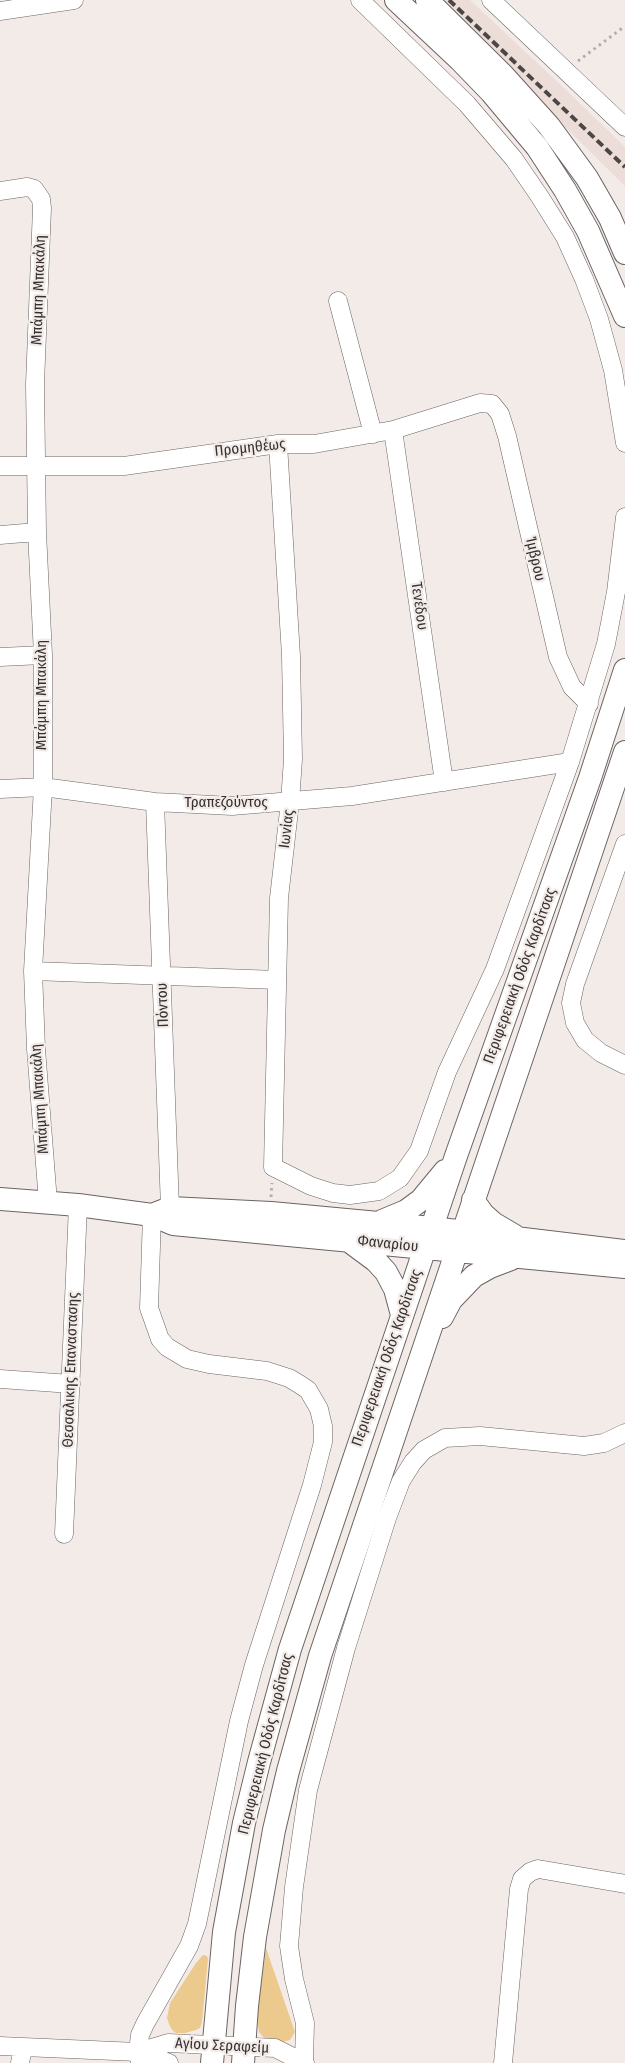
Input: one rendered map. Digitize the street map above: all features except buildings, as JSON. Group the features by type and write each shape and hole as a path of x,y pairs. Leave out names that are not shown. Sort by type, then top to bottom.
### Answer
{"main road":[{"path":"396,0 460,60 537,147 565,190 588,231 625,316"},
{"path":"427,0 503,75 549,126 587,178 610,218 625,253"},
{"name":"Περιφερειακή Οδός Καρδίτσας","path":"212,2054 224,1932 244,1823 259,1762 299,1622 456,1156 590,778 625,670"},
{"name":"Περιφερειακή Οδός Καρδίτσας","path":"243,2055 254,1937 274,1830 288,1771 329,1628 625,752"},
{"path":"378,1222 406,1211 421,1200 456,1156"},
{"name":"Φαναρίου","path":"0,1199 161,1211 271,1213 378,1222 428,1238 456,1252 519,1249 625,1251"},
{"path":"425,1343 437,1327 451,1300 474,1276 519,1249 483,1214 474,1200"},
{"name":"Φαναρίου","path":"161,1211 174,1224 349,1241 428,1238 463,1231 519,1249 625,1267"},
{"path":"349,1241 376,1261 386,1272 396,1289 402,1315"}],"street":[{"path":"0,11 74,0"},
{"path":"360,0 468,104 514,158 545,205 564,237 584,279 604,334 620,405 625,443"},
{"path":"491,0 625,127"},
{"name":"Μπάμπη Μπακάλη","path":"0,191 27,187 34,189 41,199 42,208 35,384 35,466 43,655 43,787 32,972 48,1202"},
{"path":"338,301 373,434"},
{"name":"Προμηθέως","path":"0,466 142,464 210,452 278,444 314,444 394,430 480,403 486,402 495,406"},
{"name":"Ίμβρου","path":"495,406 500,414 507,436 558,657 572,688 589,704"},
{"name":"Τενέδου","path":"394,430 444,782"},
{"name":"Ιωνίας","path":"273,1167 279,898 293,759 292,679 278,444"},
{"path":"273,1167 321,1190 350,1195 379,1192 400,1178 419,1151 451,1064 495,969 589,704 612,615 625,517"},
{"path":"0,535 37,532"},
{"path":"0,657 43,655"},
{"name":"Τραπεζούντος","path":"0,789 43,787 155,802 232,806 352,796 570,762"},
{"name":"Πόντου","path":"139,2058 140,2035 189,1946 197,1924 239,1721 254,1665 312,1485 323,1442 323,1426 319,1409 308,1390 300,1384 267,1371 209,1364 187,1358 167,1347 160,1339 150,1308 161,1211 162,976 155,802"},
{"path":"625,844 574,984 571,1003 575,1023 585,1040 601,1053 625,1065"},
{"path":"32,972 277,980"},
{"name":"Θεσσαλικης Επαναστασης","path":"64,1534 78,1205"},
{"path":"0,1379 71,1384"},
{"path":"304,2063 305,2024 294,1979 289,1946 294,1887 308,1790 346,1648 387,1518 401,1481 413,1462 424,1450 445,1438 480,1436 584,1446 604,1443 625,1433"},
{"path":"503,2063 518,1889 522,1879 530,1872 538,1869 625,1884"},
{"name":"Αγίου Σεραφείμ","path":"139,2058 168,2043 212,2054 243,2055 275,2048 304,2063 313,2063"},
{"name":"Αγίου Σεραφείμ","path":"0,2046 22,2055 139,2058 169,2063"}],"path":[{"path":"565,70 625,26"},
{"path":"271,1213 273,1167"}],"shaded area":[{"path":"432,0 470,0 565,89 625,147 625,186 567,129 508,77"},
{"path":"266,1948 295,2032 290,2040 278,2043 265,2039 259,2032 257,2018"},
{"path":"203,1955 207,1956 208,1959 200,2028 185,2033 176,2033 172,2030 167,2018 170,2003"}],"railway":[{"path":"449,0 625,167"}]}
